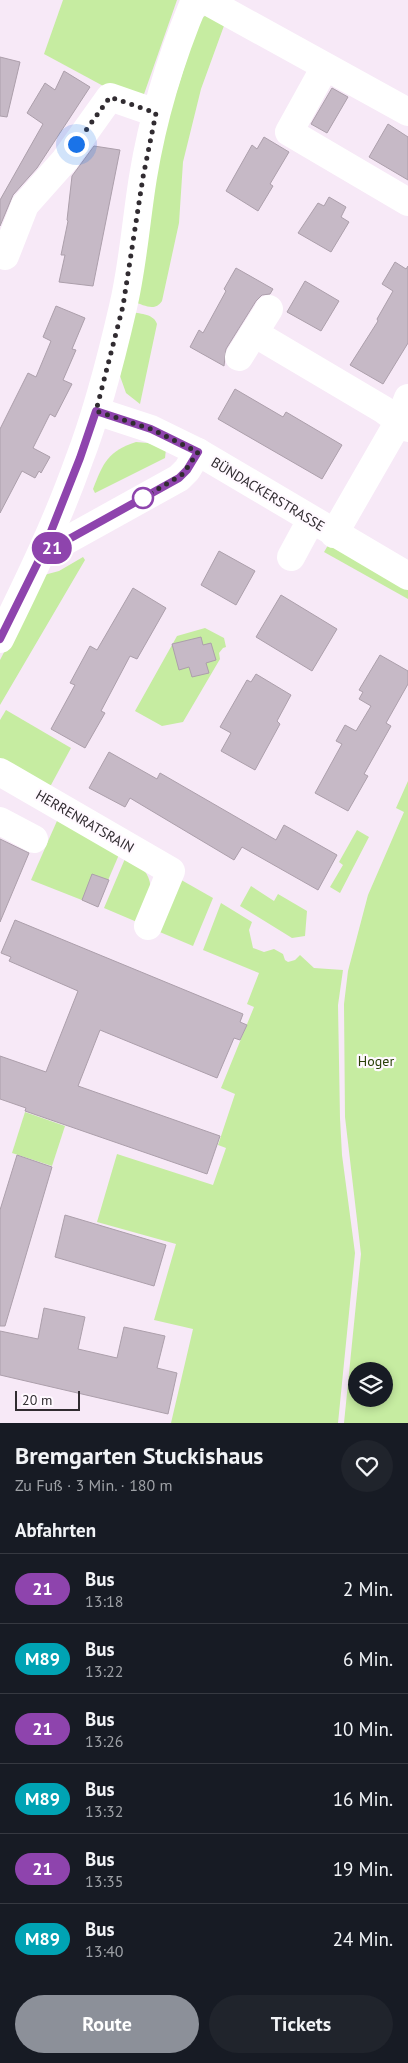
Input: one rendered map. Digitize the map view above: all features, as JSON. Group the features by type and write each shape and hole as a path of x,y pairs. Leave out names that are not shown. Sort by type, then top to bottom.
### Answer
{"street":[{"path":"0,639 42,554 77,467 96,411 123,306 143,177 156,113 174,53 195,0"},
{"path":"205,0 408,112"},
{"path":"325,67 289,132 408,202"},
{"path":"5,256 25,205 65,160 110,97 156,113"},
{"path":"239,357 269,309"},
{"path":"254,332 384,410 406,416 334,534"},
{"name":"BÜNDACKERSTRASSE","path":"96,411 151,429 198,452 408,576"},
{"path":"42,554 179,478 187,470 198,452"},
{"path":"291,557 311,520"},
{"name":"HERRENRATSRAIN","path":"0,772 170,871 148,926"},
{"path":"0,822 34,839"}],"green space":[{"path":"63,0 177,0 143,97 107,88 44,54"},
{"path":"206,15 225,23 201,89 183,162 179,223 162,301 156,306 149,307 134,302 158,150 199,21"},
{"path":"132,312 150,316 157,324 140,404 126,393 120,376"},
{"path":"136,442 148,443 166,449 165,458 95,493 93,489 108,459 119,449"},
{"path":"330,542 408,589 408,599 324,552"},
{"path":"83,557 85,560 0,705 0,660 44,575 59,571"},
{"path":"205,628 224,638 226,647 219,653 220,659 183,722 162,726 135,711 177,636"},
{"path":"6,710 71,748 51,785 39,788 0,765 0,720"},
{"name":"Hoger","path":"408,781 408,1423 344,1423 348,1383 348,1407 393,1407 393,1362 350,1362 361,1254 345,1117 344,1004 348,971 368,895 404,812 396,808"},
{"path":"60,814 121,850 97,906 31,880"},
{"path":"357,830 369,837 340,893 330,887 343,865 339,862"},
{"path":"127,854 144,870 151,885 150,903 144,925 104,908"},
{"path":"176,877 213,898 193,946 155,930"},
{"path":"251,886 274,901 278,894 307,911 305,936 292,938 240,906"},
{"path":"221,903 252,922 249,930 253,948 264,952 274,949 283,954 288,962 295,960 300,955 314,968 343,970 338,1005 340,1118 342,1155 355,1253 338,1423 171,1423 193,1329 154,1320 176,1244 97,1222 117,1154 213,1185 226,1148 218,1145 235,1094 221,1088 254,1007 247,1004 259,973 203,950"},
{"path":"25,1112 65,1126 52,1166 12,1153"}],"building":[{"path":"0,57 20,62 7,117 0,116"},
{"path":"64,71 90,87 37,168 13,195 0,226 0,200 43,124 27,113 45,83 55,90"},
{"path":"332,88 348,97 327,133 311,124"},
{"path":"388,124 408,137 408,180 369,157"},
{"path":"264,137 289,152 270,184 273,186 258,211 226,191 252,145 257,149"},
{"path":"94,146 120,150 93,286 59,282 65,255 61,255 68,221 72,176"},
{"path":"329,197 346,207 341,217 349,222 331,252 298,233 318,203 324,206"},
{"path":"395,262 406,269 408,266 408,343 383,384 350,365 378,321 377,319 393,291 382,284"},
{"path":"236,268 273,289 270,294 262,295 256,301 226,349 224,366 190,347 199,330 203,333"},
{"path":"305,281 339,301 321,331 287,312"},
{"path":"56,306 85,318 72,349 76,350 63,380 72,384 55,417 50,414 33,448 50,457 41,473 39,471 35,478 22,471 0,513 0,429 28,373 36,377 51,341 43,337"},
{"path":"235,389 283,417 286,412 342,445 322,479 218,419"},
{"path":"219,551 255,571 236,605 201,585"},
{"path":"133,588 166,608 137,659 130,656 101,711 105,713 85,748 51,729 75,685 70,683 90,646 97,650"},
{"path":"281,595 337,629 312,671 256,637"},
{"path":"201,637 203,645 211,643 216,660 206,663 209,673 192,677 189,667 179,670 172,644"},
{"path":"380,655 408,671 408,684 386,723 391,726 364,774 368,776 348,811 315,793 342,744 336,741 345,725 356,731 371,706 359,699 363,692 359,690"},
{"path":"256,674 291,695 277,721 280,724 255,770 221,751 231,733 220,727 247,680 251,682"},
{"path":"109,752 157,779 160,773 276,840 284,825 337,855 318,890 242,847 234,860 130,798 125,807 89,788"},
{"path":"0,839 29,853 0,922"},
{"path":"92,874 109,880 98,907 82,900"},
{"path":"15,920 243,1014 240,1022 247,1025 240,1040 234,1038 217,1078 100,1030 78,1086 220,1136 207,1174 25,1111 26,1108 0,1099 0,1056 46,1072 78,991 9,961 11,957 1,953"},
{"path":"17,1155 52,1167 5,1326 0,1326 0,1210"},
{"path":"65,1215 166,1245 154,1286 55,1257"},
{"path":"44,1308 85,1317 78,1349 117,1358 124,1327 165,1336 157,1368 177,1373 168,1414 0,1375 0,1331 38,1339"}],"bus line":[{"name":"21","path":"0,639 42,554 179,478 187,470 198,452 151,429 96,411 80,458 48,539"}],"route":[{"path":"76,144 110,97 156,113 143,177 123,306 96,411 151,429 198,452 187,470 179,478 143,498"}]}
